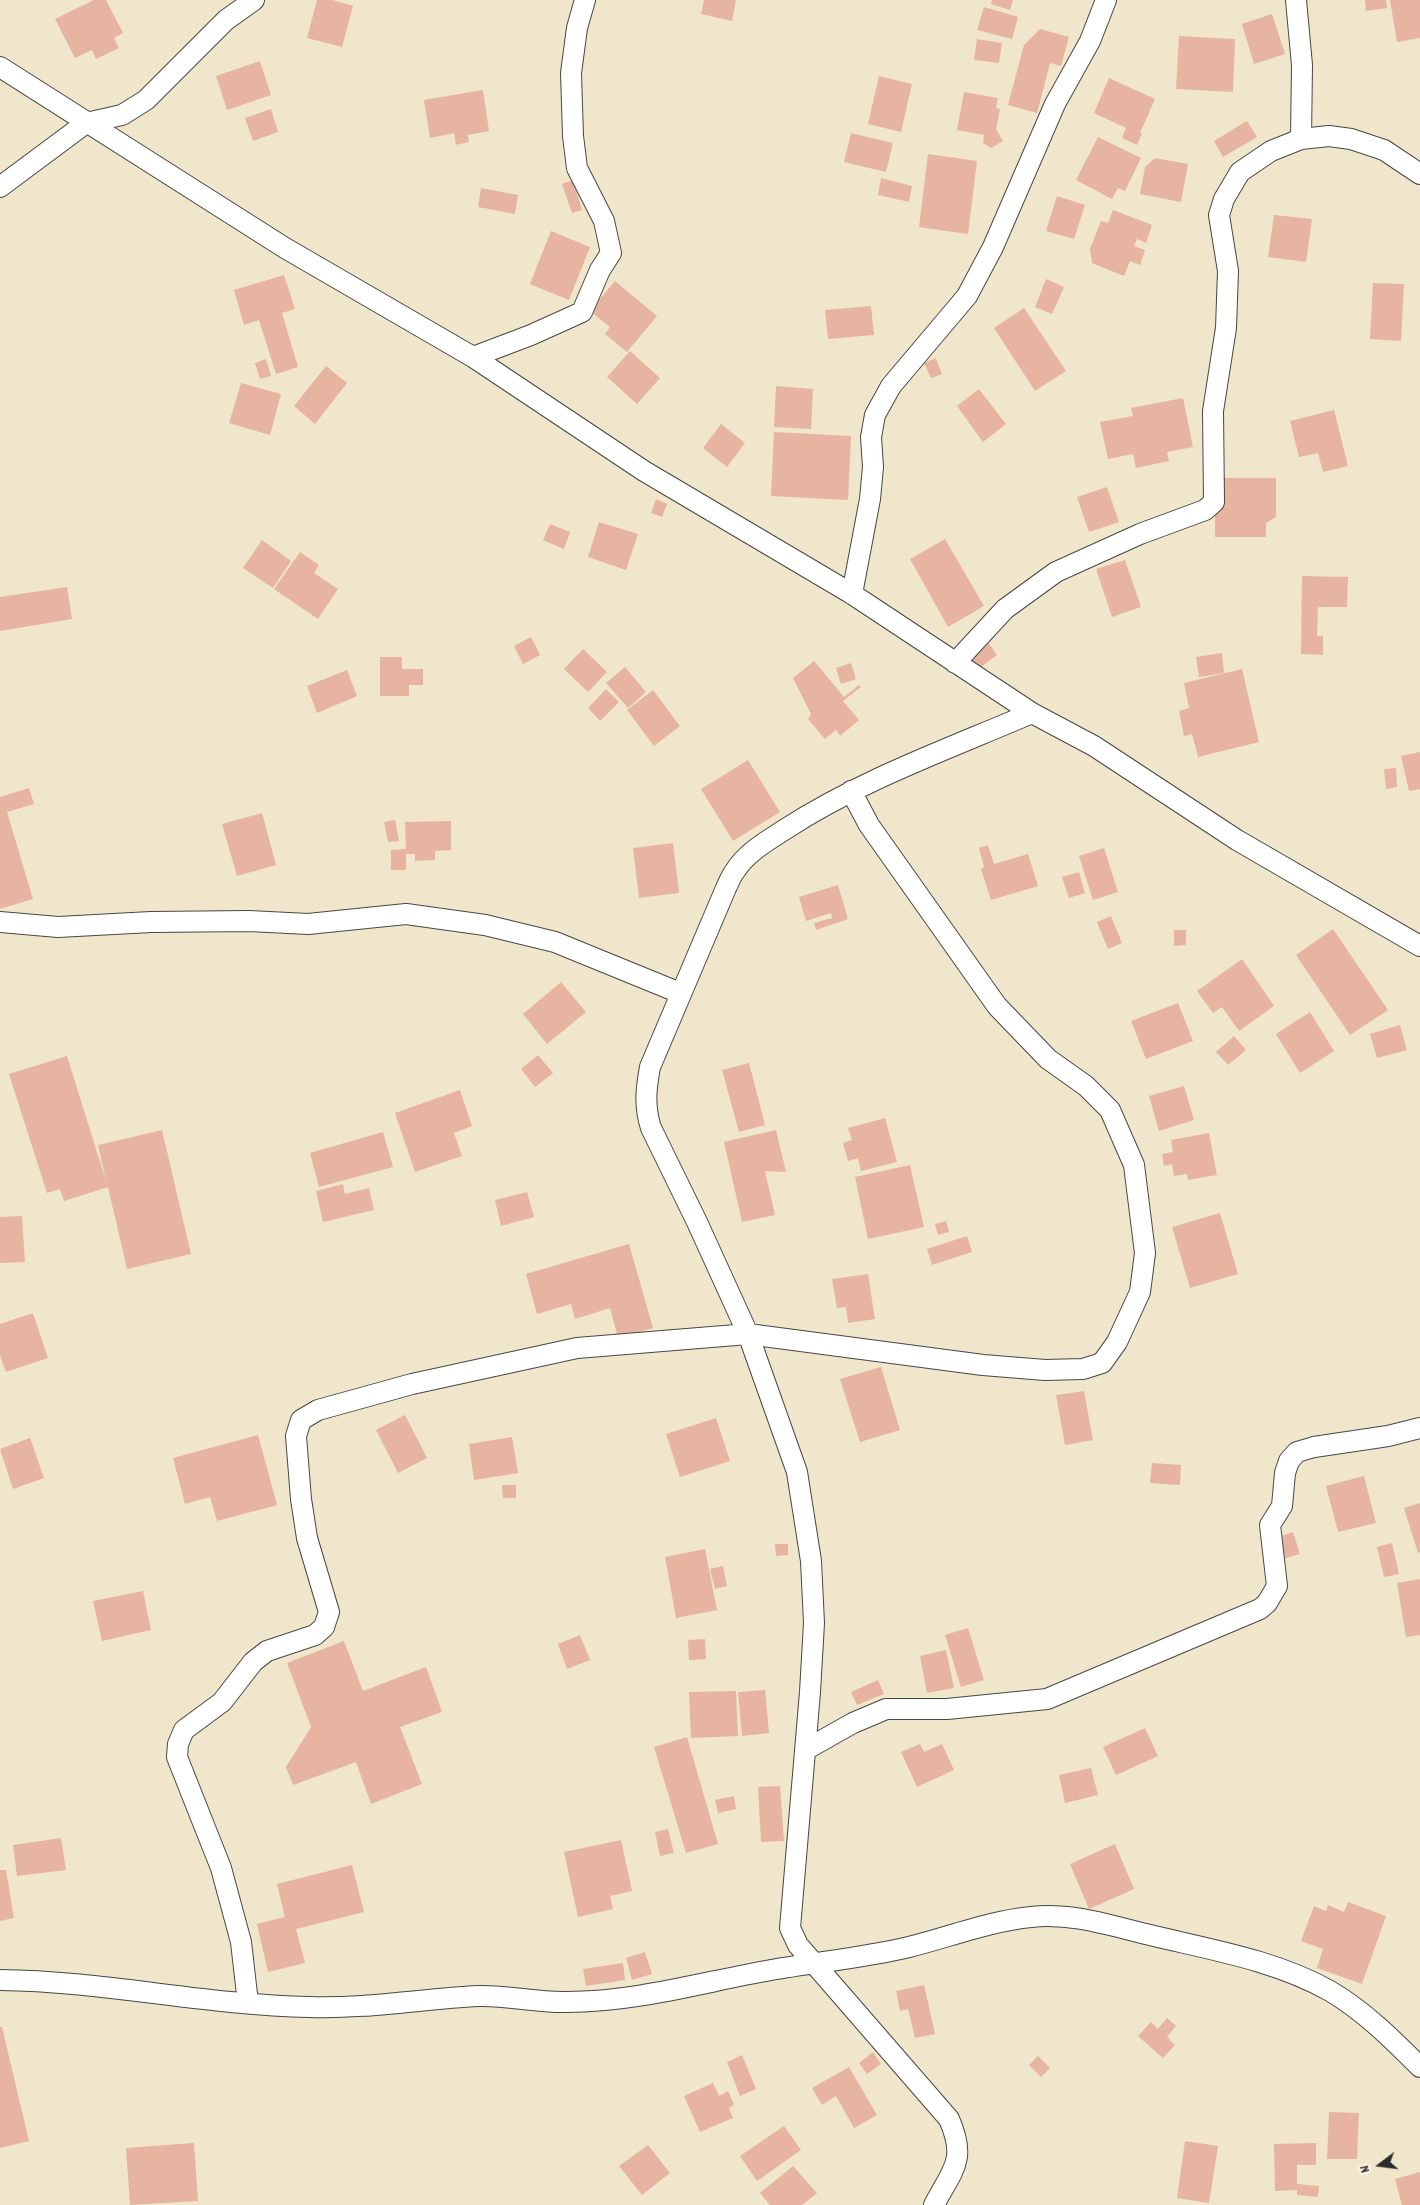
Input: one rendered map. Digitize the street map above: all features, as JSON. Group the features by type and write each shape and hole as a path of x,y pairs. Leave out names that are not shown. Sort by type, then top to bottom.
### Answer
{"street":[{"path":"0,187 86,123 122,115 146,100 226,20 254,0"},
{"path":"473,357 531,335 582,312 600,270 611,253 604,220 577,168 573,136 571,73 577,28 585,0"},
{"path":"852,594 870,499 873,467 871,437 875,415 891,386 967,296 993,247 1055,104 1090,41 1106,0"},
{"path":"1296,0 1302,65 1301,139"},
{"path":"0,67 285,248 473,357 644,471 852,594 1032,713 1094,746 1237,840 1420,946"},
{"path":"954,663 1005,609 1056,572 1140,534 1205,510 1214,502 1213,411 1226,328 1228,271 1220,216 1224,199 1240,172 1271,151 1301,139 1329,136 1351,139 1384,150 1420,174"},
{"path":"934,2205 958,2158 958,2138 949,2119 798,1945 790,1928 814,1623 811,1561 798,1472 748,1334 698,1222 665,1160 646,1113 645,1092 650,1067 735,870 764,842 807,815 851,791 1032,713"},
{"path":"248,2003 241,1942 221,1868 177,1757 178,1744 184,1730 222,1702 253,1662 267,1651 315,1635 324,1627 329,1612 307,1538 301,1498 296,1436 301,1420 318,1410 412,1384 577,1348 748,1334 983,1365 1045,1370 1083,1369 1102,1363 1116,1342 1140,1292 1145,1253 1134,1165 1110,1110 1086,1086 1048,1059 997,1006 869,825 851,791"},
{"path":"0,922 58,927 161,922 249,921 308,924 406,914 485,924 555,942 680,994"},
{"path":"805,1750 853,1723 886,1709 947,1709 1047,1699 1260,1609 1267,1603 1277,1586 1270,1525 1282,1506 1285,1473 1289,1461 1297,1452 1314,1447 1388,1436 1420,1428"},
{"path":"0,1980 37,1981 311,2008 482,1996 524,1997 564,2003 674,1990 768,1970 905,1948 977,1928 1032,1916 1080,1918 1238,1956 1289,1972 1329,1991 1369,2018 1420,2067"}],"building":[{"path":"94,0 106,0 123,33 114,38 119,48 96,59 92,50 75,58 55,19"},
{"path":"317,0 332,0 353,6 342,47 307,38"},
{"path":"704,0 736,0 732,21 701,14"},
{"path":"992,0 1013,0 1010,10 991,4"},
{"path":"1365,0 1386,0 1387,8 1366,11"},
{"path":"1390,0 1420,0 1420,38 1397,42"},
{"path":"984,7 1018,17 1012,39 977,30"},
{"path":"1272,14 1285,54 1254,64 1242,24"},
{"path":"1040,29 1069,37 1061,66 1050,63 1037,113 1008,105 1024,45"},
{"path":"1179,36 1235,39 1233,92 1176,89"},
{"path":"977,39 1002,43 999,63 974,60"},
{"path":"260,61 271,95 227,110 216,76"},
{"path":"879,76 912,84 901,132 868,124"},
{"path":"1109,78 1155,99 1140,133 1142,133 1137,145 1122,138 1126,128 1094,113"},
{"path":"483,90 489,131 468,135 469,142 456,145 454,133 430,138 424,100"},
{"path":"964,92 998,98 996,108 1000,109 996,129 1003,141 991,148 983,143 984,135 957,130"},
{"path":"271,109 278,132 253,141 245,118"},
{"path":"1247,121 1257,137 1223,157 1214,141"},
{"path":"851,133 893,143 886,172 844,162"},
{"path":"1098,137 1141,158 1125,191 1118,188 1112,199 1076,180"},
{"path":"928,154 977,161 968,234 919,227"},
{"path":"1155,158 1188,164 1181,202 1140,194 1145,167"},
{"path":"881,178 912,186 909,202 878,195"},
{"path":"573,180 582,210 572,213 562,184"},
{"path":"481,188 518,195 515,214 478,207"},
{"path":"1057,196 1085,205 1074,239 1046,231"},
{"path":"1113,210 1152,225 1146,243 1137,239 1134,246 1145,250 1140,265 1130,261 1124,276 1092,263 1090,249 1101,221 1108,223"},
{"path":"1274,215 1312,219 1306,262 1268,257"},
{"path":"551,231 590,247 569,300 530,284"},
{"path":"284,275 295,309 282,313 298,367 276,374 259,320 244,325 234,290"},
{"path":"1046,279 1064,287 1052,314 1035,307"},
{"path":"615,281 657,316 627,352 605,334 610,327 590,311"},
{"path":"1373,283 1404,284 1401,341 1370,339"},
{"path":"871,306 874,335 828,339 825,310"},
{"path":"1024,308 1066,371 1035,391 994,328"},
{"path":"630,351 660,378 637,404 607,377"},
{"path":"936,358 942,374 931,378 924,363"},
{"path":"266,359 271,376 260,379 255,363"},
{"path":"326,366 347,383 315,424 294,406"},
{"path":"241,383 281,394 270,435 229,423"},
{"path":"776,386 813,389 811,429 774,427"},
{"path":"979,389 1006,424 983,442 957,406"},
{"path":"1183,398 1193,447 1167,452 1169,461 1136,468 1133,454 1108,459 1100,422 1133,416 1131,408"},
{"path":"1334,410 1348,466 1323,472 1318,453 1299,457 1290,421"},
{"path":"721,424 745,443 727,467 703,448"},
{"path":"774,432 851,436 848,500 771,496"},
{"path":"1215,478 1276,478 1276,517 1266,523 1266,537 1215,537"},
{"path":"1107,487 1119,522 1089,532 1077,497"},
{"path":"656,499 667,504 662,517 651,513"},
{"path":"599,522 638,534 626,570 588,557"},
{"path":"550,524 570,532 564,549 543,540"},
{"path":"945,539 984,606 948,627 910,559"},
{"path":"262,540 291,561 273,588 243,568"},
{"path":"300,552 319,565 314,573 338,589 318,619 274,589"},
{"path":"1125,560 1141,607 1112,617 1096,569"},
{"path":"1302,576 1348,577 1347,607 1318,607 1317,636 1323,636 1323,655 1301,654"},
{"path":"67,587 72,619 0,631 0,597"},
{"path":"531,637 540,655 523,664 514,646"},
{"path":"988,642 997,655 977,670 968,657"},
{"path":"583,649 607,672 588,692 564,669"},
{"path":"1222,653 1224,673 1199,677 1196,657"},
{"path":"380,657 402,657 402,669 423,669 423,685 409,685 409,696 380,696"},
{"path":"814,661 844,697 859,685 861,687 843,701 859,720 840,736 836,730 825,739 808,719 811,714 793,678"},
{"path":"851,663 856,679 841,684 836,668"},
{"path":"625,667 646,692 628,708 606,683"},
{"path":"1242,669 1259,742 1198,757 1192,734 1184,736 1179,711 1189,708 1184,683"},
{"path":"347,670 357,696 317,713 307,686"},
{"path":"606,689 619,702 600,721 588,708"},
{"path":"653,690 680,726 654,746 627,710"},
{"path":"1420,752 1420,789 1409,791 1401,756"},
{"path":"748,760 780,812 733,841 701,789"},
{"path":"1396,768 1397,787 1386,789 1384,769"},
{"path":"29,788 34,804 7,812 33,899 0,909 0,797"},
{"path":"262,813 276,865 237,876 222,824"},
{"path":"395,820 399,841 388,842 384,822"},
{"path":"451,821 451,850 435,851 435,860 415,861 415,854 406,854 406,870 391,870 391,850 406,849 405,822"},
{"path":"673,843 679,893 639,898 633,848"},
{"path":"988,845 994,864 1028,854 1038,886 991,900 981,869 984,867 979,848"},
{"path":"1104,848 1118,892 1093,900 1079,856"},
{"path":"1079,872 1085,893 1069,898 1062,877"},
{"path":"838,885 848,919 816,930 814,923 832,918 831,913 806,921 799,897"},
{"path":"1111,916 1122,943 1108,949 1097,922"},
{"path":"1333,929 1388,1010 1350,1035 1296,955"},
{"path":"1174,930 1186,930 1186,945 1174,946"},
{"path":"1242,959 1274,1006 1239,1031 1222,1007 1213,1013 1197,991"},
{"path":"561,982 586,1012 547,1044 523,1014"},
{"path":"1178,1003 1193,1041 1146,1059 1131,1021"},
{"path":"1310,1012 1334,1051 1300,1073 1276,1034"},
{"path":"1400,1025 1407,1050 1377,1058 1370,1034"},
{"path":"1234,1036 1246,1050 1228,1065 1216,1052"},
{"path":"538,1055 553,1073 535,1087 521,1069"},
{"path":"67,1056 106,1181 98,1145 162,1130 191,1254 127,1269 108,1187 64,1201 60,1189 47,1193 9,1074"},
{"path":"749,1063 765,1125 739,1132 722,1070"},
{"path":"1184,1086 1194,1120 1159,1131 1149,1096"},
{"path":"460,1090 472,1126 454,1133 462,1156 415,1172 395,1113"},
{"path":"885,1118 897,1162 861,1171 858,1158 848,1161 843,1143 852,1140 848,1128"},
{"path":"776,1130 786,1172 765,1171 775,1215 742,1222 724,1142"},
{"path":"383,1132 393,1167 319,1187 310,1153"},
{"path":"1209,1133 1217,1175 1188,1180 1187,1174 1174,1176 1172,1164 1164,1166 1162,1154 1173,1152 1171,1140"},
{"path":"910,1165 924,1227 868,1239 855,1177"},
{"path":"343,1184 345,1194 369,1188 374,1210 323,1222 316,1191"},
{"path":"527,1192 534,1217 501,1226 495,1200"},
{"path":"1220,1213 1238,1274 1190,1288 1172,1227"},
{"path":"22,1216 25,1262 0,1263 0,1217"},
{"path":"946,1221 949,1232 938,1235 935,1224"},
{"path":"967,1236 972,1252 932,1265 927,1249"},
{"path":"629,1244 653,1328 618,1338 610,1308 575,1319 571,1304 537,1314 526,1274"},
{"path":"868,1274 875,1319 848,1323 846,1307 837,1308 832,1279"},
{"path":"33,1313 48,1358 6,1372 0,1355 0,1324"},
{"path":"881,1367 900,1430 860,1442 840,1379"},
{"path":"1084,1391 1093,1440 1065,1445 1056,1395"},
{"path":"405,1415 427,1458 398,1473 376,1430"},
{"path":"716,1418 730,1461 680,1477 666,1434"},
{"path":"258,1435 277,1505 217,1521 210,1497 185,1504 173,1458"},
{"path":"512,1437 518,1473 474,1480 469,1444"},
{"path":"30,1438 44,1478 13,1489 0,1449"},
{"path":"1152,1463 1181,1465 1180,1485 1150,1483"},
{"path":"1364,1476 1376,1523 1338,1532 1326,1486"},
{"path":"502,1485 516,1485 516,1498 503,1498"},
{"path":"1420,1503 1420,1552 1418,1553 1404,1508"},
{"path":"1293,1532 1300,1554 1283,1559 1276,1538"},
{"path":"1392,1543 1399,1574 1384,1577 1377,1547"},
{"path":"775,1544 788,1544 788,1555 776,1556"},
{"path":"705,1549 717,1610 676,1618 665,1557"},
{"path":"723,1566 727,1586 715,1589 710,1569"},
{"path":"1420,1579 1420,1635 1406,1637 1397,1583"},
{"path":"143,1591 151,1630 102,1641 93,1601"},
{"path":"968,1628 984,1680 961,1687 945,1635"},
{"path":"580,1635 590,1660 567,1669 558,1644"},
{"path":"705,1639 706,1659 689,1660 688,1640"},
{"path":"344,1641 363,1691 426,1667 442,1712 400,1727 422,1784 371,1804 356,1762 293,1785 286,1767 311,1727 287,1663"},
{"path":"946,1650 954,1688 927,1693 920,1656"},
{"path":"878,1680 884,1694 857,1705 851,1692"},
{"path":"765,1690 769,1733 742,1736 738,1692"},
{"path":"736,1691 738,1736 691,1738 689,1692"},
{"path":"1145,1728 1158,1756 1116,1775 1103,1747"},
{"path":"687,1737 718,1844 686,1853 654,1747"},
{"path":"920,1744 924,1752 942,1744 954,1770 917,1787 901,1752"},
{"path":"1091,1768 1098,1795 1065,1803 1059,1775"},
{"path":"780,1786 784,1841 761,1842 758,1787"},
{"path":"734,1796 736,1809 718,1813 715,1800"},
{"path":"668,1829 674,1853 660,1856 655,1832"},
{"path":"61,1838 66,1870 17,1876 13,1845"},
{"path":"621,1840 632,1891 610,1896 613,1909 578,1917 564,1852"},
{"path":"1115,1844 1134,1889 1089,1909 1070,1864"},
{"path":"352,1865 364,1912 296,1929 305,1963 268,1972 257,1924 285,1917 277,1884"},
{"path":"0,1870 6,1870 14,1918 0,1921"},
{"path":"1348,1902 1386,1916 1362,1984 1317,1968 1323,1949 1301,1941 1314,1906 1326,1911 1328,1905 1344,1912"},
{"path":"645,1952 652,1974 632,1980 626,1958"},
{"path":"623,1963 625,1980 586,1986 583,1969"},
{"path":"924,1985 935,2034 915,2038 908,2009 900,2011 896,1991"},
{"path":"1167,2018 1176,2026 1167,2037 1175,2045 1163,2058 1138,2036 1151,2022 1158,2029"},
{"path":"0,2027 2,2027 29,2141 0,2148"},
{"path":"873,2052 881,2064 867,2074 859,2063"},
{"path":"742,2055 756,2089 740,2096 727,2062"},
{"path":"1038,2056 1050,2068 1041,2077 1029,2065"},
{"path":"849,2067 877,2115 854,2128 836,2096 822,2105 812,2088"},
{"path":"713,2083 719,2096 728,2091 734,2105 729,2108 733,2118 700,2132 684,2096"},
{"path":"1329,2112 1359,2113 1357,2159 1327,2159"},
{"path":"784,2126 801,2150 757,2181 740,2156"},
{"path":"1185,2141 1218,2146 1209,2203 1177,2198"},
{"path":"194,2143 198,2201 130,2205 126,2148"},
{"path":"1316,2143 1316,2165 1297,2165 1297,2184 1319,2186 1318,2197 1297,2195 1297,2190 1275,2191 1274,2144"},
{"path":"648,2145 670,2173 642,2195 619,2166"},
{"path":"793,2166 817,2193 802,2205 770,2205 760,2193"},
{"path":"1420,2172 1420,2205 1402,2205 1395,2179"}]}
